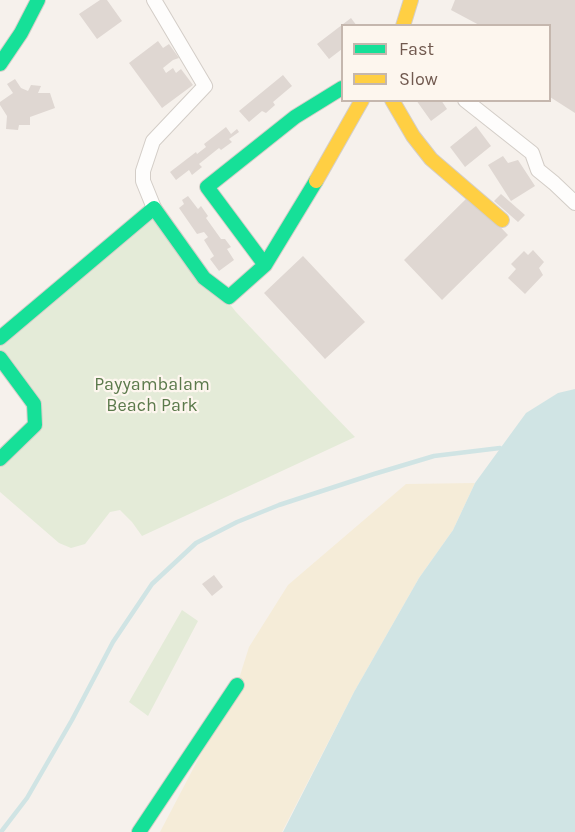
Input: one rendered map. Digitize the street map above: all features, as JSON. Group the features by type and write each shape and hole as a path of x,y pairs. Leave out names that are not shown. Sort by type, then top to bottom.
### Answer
{"main road":[{"path":"0,64 21,33 38,0"},
{"path":"404,24 411,0"},
{"path":"265,265 207,187 295,117 341,89"},
{"path":"0,338 154,208 204,278 229,297 265,265 361,102"},
{"path":"393,102 413,136 431,159 502,220"},
{"path":"0,358 33,404 35,425 0,459"},
{"path":"139,832 237,685"}],"street":[{"path":"154,0 205,86 153,141 142,171 143,181 154,208"},
{"path":"468,102 532,153 538,170 575,203"}],"green space":[{"name":"Payyambalam Beach Park","path":"154,208 236,312 355,437 142,536 120,510 110,512 85,544 71,548 59,543 0,492 0,459 35,425 0,358 0,338"},
{"path":"182,610 198,621 148,716 129,702"}],"sand":[{"path":"475,483 453,530 419,578 354,692 282,832 160,832 237,685 249,647 288,585 406,484"}],"shaded area":[{"path":"575,389 575,832 283,832 354,692 419,578 453,530 475,483 526,413 558,393"}],"building":[{"path":"100,0 107,0 122,21 97,39 79,14"},
{"path":"455,0 575,0 575,113 551,98 551,24 477,24 451,10"},
{"path":"351,18 356,24 343,24"},
{"path":"341,26 341,50 329,59 317,44"},
{"path":"158,41 163,48 169,44 179,58 163,68 166,73 173,68 176,73 181,69 193,85 162,108 129,63"},
{"path":"283,75 292,86 273,102 275,105 266,113 262,111 249,122 239,111"},
{"path":"15,79 21,88 28,91 31,85 41,86 38,93 50,93 55,108 30,117 30,125 19,125 18,130 6,129 7,116 0,105 0,102 13,93 7,84"},
{"path":"417,102 442,102 447,109 431,121"},
{"path":"476,126 491,146 465,167 450,147"},
{"path":"226,127 231,134 237,129 239,132 229,139 232,142 221,150 219,148 199,164 202,167 192,175 189,170 176,180 170,172 206,147 204,144"},
{"path":"503,156 508,163 518,160 535,186 511,201 488,165"},
{"path":"501,194 525,215 518,222 494,201"},
{"path":"470,195 508,235 442,300 404,260"},
{"path":"188,196 198,209 201,206 208,216 206,218 221,239 225,239 231,247 227,249 234,260 219,271 210,259 214,256 204,240 208,237 204,232 197,234 179,208 184,204 182,200"},
{"path":"533,250 544,262 539,268 543,275 525,294 508,278 516,269 511,264 524,251 528,255"},
{"path":"303,256 365,322 325,359 264,293"},
{"path":"214,575 223,587 212,596 202,584"}],"waterway":[{"path":"1,832 27,798 113,642 152,584 196,543 237,522 279,505 374,474 434,456 500,448"}],"traffic: fast":[{"path":"0,64 21,33 38,0"},
{"path":"265,265 207,187 295,117 341,89"},
{"path":"0,338 154,208 204,278 229,297 265,265 316,181"},
{"path":"0,358 34,404 35,425 0,459"},
{"path":"139,832 237,685"}],"traffic: slow":[{"path":"404,24 411,0"},
{"path":"316,181 361,102"},
{"path":"393,102 413,136 431,159 502,220"}]}
